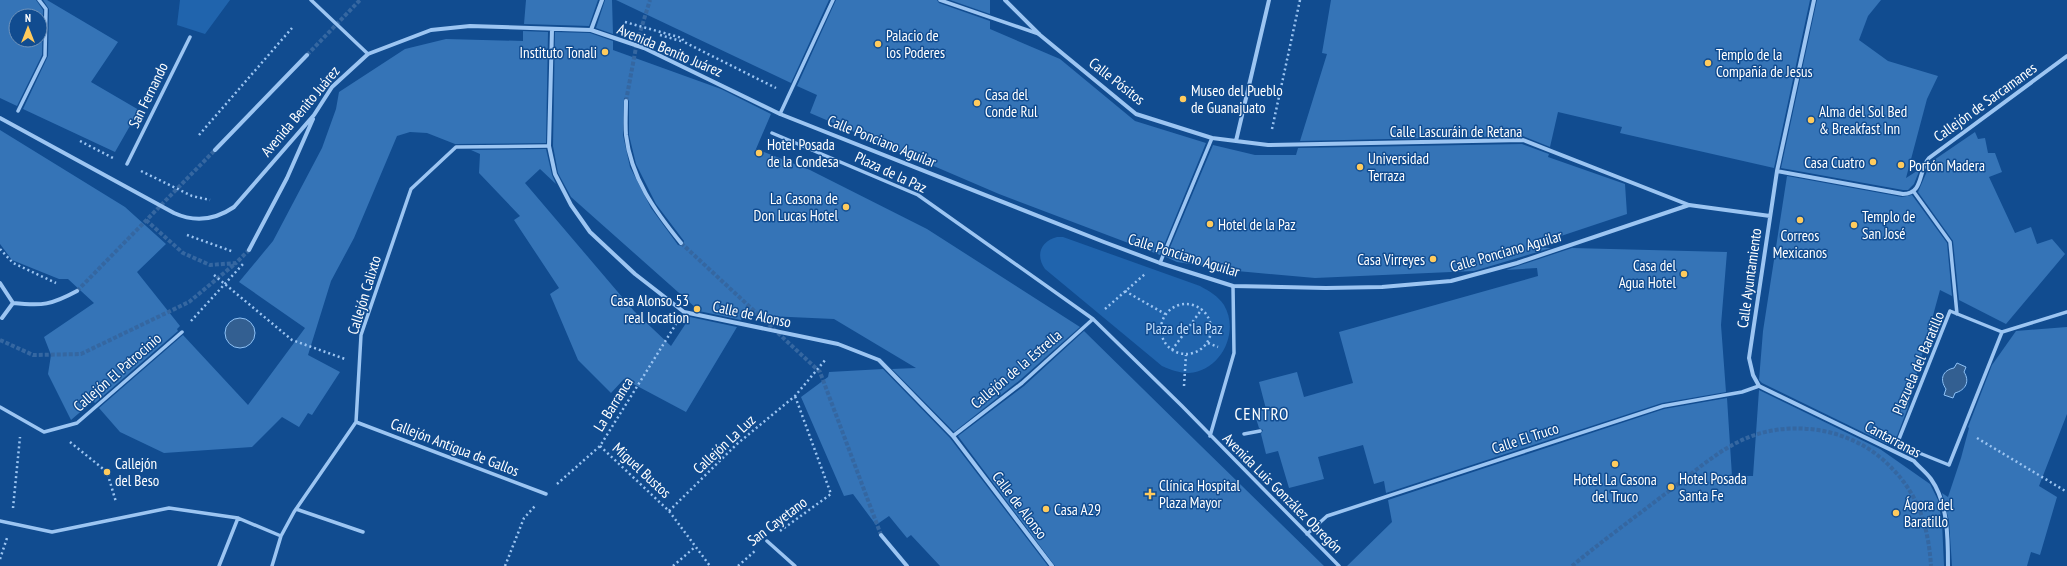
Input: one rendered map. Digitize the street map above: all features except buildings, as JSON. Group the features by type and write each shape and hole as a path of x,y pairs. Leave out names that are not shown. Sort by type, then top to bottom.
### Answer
{"street":[{"path":"18,110 45,56 46,9 40,0"},
{"path":"311,0 368,54"},
{"path":"591,30 602,0"},
{"path":"780,114 833,0"},
{"path":"940,0 1040,35"},
{"name":"Calle Pósitos","path":"1005,0 1040,35 1136,114 1212,138 1236,141"},
{"path":"1236,141 1269,0"},
{"name":"Calle Ayuntamiento","path":"1759,386 1753,375 1750,358 1770,216 1777,171 1814,0"},
{"name":"Avenida Benito Juárez","path":"0,118 174,213 193,220 203,220 224,214 234,207 314,115 332,87 368,54 431,30 470,26 591,30 644,48 780,114"},
{"name":"Calle de Alonso","path":"552,29 549,146 555,174 571,205 590,232 635,274 684,312 838,344 879,360 953,436 1052,566"},
{"name":"San Fernando","path":"127,164 190,37"},
{"path":"215,150 307,55"},
{"name":"Callejón de Sarcamanes","path":"1914,192 1918,188 1922,167 1929,158 2067,56"},
{"path":"626,101 626,135 634,168 642,189 660,217 682,244"},
{"name":"Calle Ponciano Aguilar","path":"780,114 1160,263 1233,286 1326,288 1382,287 1450,281 1517,263 1689,205"},
{"path":"249,250 286,178 314,115"},
{"name":"Plaza de la Paz","path":"772,133 918,195 1093,319 1182,406 1210,436"},
{"path":"1160,263 1212,138"},
{"name":"Calle Lascuráin de Retana","path":"1236,141 1268,145 1523,140 1689,205"},
{"name":"Callejón Calixto","path":"356,422 361,335 411,189 456,147 549,146"},
{"path":"1777,171 1903,194 1914,192 1950,242 1957,314"},
{"path":"1689,205 1770,216"},
{"path":"0,283 14,303 39,306 58,301 77,291"},
{"path":"1210,436 1234,353 1233,286"},
{"path":"2,318 14,303"},
{"name":"Plazuela del Baratillo","path":"1950,311 2002,332 1949,465 1897,444 1950,311"},
{"path":"2002,332 2067,312"},
{"name":"Callejón de la Estrella","path":"953,436 1022,383 1093,319"},
{"name":"Callejón El Patrocinio","path":"44,432 76,423 182,332"},
{"name":"Calle El Truco","path":"1307,534 1327,516 1335,513 1663,406 1742,392 1759,386"},
{"name":"Cantarranas","path":"1759,386 1914,461 1931,479 1940,496 1948,541 1948,566"},
{"path":"0,407 44,432"},
{"path":"272,566 281,536 296,509 356,422"},
{"name":"Callejón Antigua de Gallos","path":"356,422 546,494"},
{"path":"1244,434 1260,431"},
{"name":"Avenida Luis González Obregón","path":"1210,436 1339,566"},
{"path":"0,521 11,525 52,532 169,508 238,518 281,536"},
{"path":"296,509 363,532"},
{"path":"219,566 238,518"},
{"path":"881,535 907,566"},
{"path":"767,541 795,566"}],"path":[{"path":"1274,120 1300,0"},
{"path":"597,15 682,38 684,42"},
{"path":"199,134 292,28"},
{"path":"660,35 684,42 789,94"},
{"path":"185,235 235,252"},
{"path":"0,249 14,264 45,280 59,284"},
{"path":"182,332 245,263"},
{"path":"1093,319 1160,263"},
{"path":"214,275 292,340 349,360"},
{"path":"1125,292 1165,314"},
{"path":"1182,304 1190,304 1202,309 1209,319 1211,335 1202,349 1195,353 1186,355 1172,350 1164,343 1161,336 1160,327 1165,314 1174,306 1182,304"},
{"path":"1172,350 1202,309"},
{"name":"La Barranca","path":"505,566 524,518 546,494 600,446 684,312"},
{"name":"Callejón La Luz","path":"669,511 737,444 796,396 838,344"},
{"path":"1182,406 1186,355"},
{"name":"San Cayetano","path":"738,566 767,541 831,494 796,396"},
{"path":"1963,429 2067,492"},
{"path":"0,559 11,525 20,436 44,432 70,441 107,472 122,518"},
{"name":"Miguel Bustos","path":"600,446 669,511 710,566"},
{"path":"673,566 695,547"}],"green space":[{"path":"180,0 230,0 205,34 177,25"},
{"name":"Plaza de la Paz","path":"1063,237 1200,286 1213,294 1224,305 1230,327 1228,338 1218,358 1200,371 1189,373 1175,371 1162,366 1045,269 1040,259 1041,249 1051,239"}],"shaded area":[{"path":"240,318 251,322 255,333 251,344 240,348 229,344 225,333 229,322"},
{"path":"1957,363 1966,367 1964,372 1967,382 1962,390 1955,393 1953,398 1944,395 1946,389 1943,382 1943,376 1947,371 1954,368"}],"tunnel":[{"path":"307,55 360,0"},
{"path":"626,101 637,42 650,0"},
{"path":"77,291 215,150"},
{"path":"146,220 183,253 210,265 236,263 249,250"},
{"path":"681,243 820,372 881,535"},
{"path":"0,340 33,355 81,354 189,302 236,263"},
{"path":"1572,566 1700,467 1727,448 1754,435 1791,428 1830,432 1848,438 1881,458 1893,469 1903,481 1918,506 1927,534 1931,566"}],"place":[{"name":"Palacio de los Poderes","path":"878,44"},
{"name":"Instituto Tonali","path":"605,52"},
{"name":"Templo de la Compañía de Jesus","path":"1708,63"},
{"name":"Museo del Pueblo de Guanajuato","path":"1183,99"},
{"name":"Casa del Conde Rul","path":"977,103"},
{"name":"Alma del Sol Bed & Breakfast Inn","path":"1811,120"},
{"name":"Hotel Posada de la Condesa","path":"759,153"},
{"name":"Casa Cuatro","path":"1873,162"},
{"name":"Portón Madera","path":"1901,165"},
{"name":"Universidad Terraza","path":"1360,167"},
{"name":"La Casona de Don Lucas Hotel","path":"846,207"},
{"name":"Correos Mexicanos","path":"1800,220"},
{"name":"Hotel de la Paz","path":"1210,224"},
{"name":"Templo de San José","path":"1854,225"},
{"name":"Casa Virreyes","path":"1433,259"},
{"name":"Casa del Agua Hotel","path":"1684,274"},
{"name":"Casa Alonso 53 real location","path":"697,309"},
{"name":"Hotel La Casona del Truco","path":"1615,464"},
{"name":"Callejón del Beso","path":"107,472"},
{"name":"Hotel Posada Santa Fe","path":"1671,487"},
{"name":"Clínica Hospital Plaza Mayor","path":"1150,494"},
{"name":"Casa A29","path":"1046,509"},
{"name":"Ágora del Baratillo","path":"1896,513"}],"district":[{"name":"CENTRO","path":"1262,414"}]}
